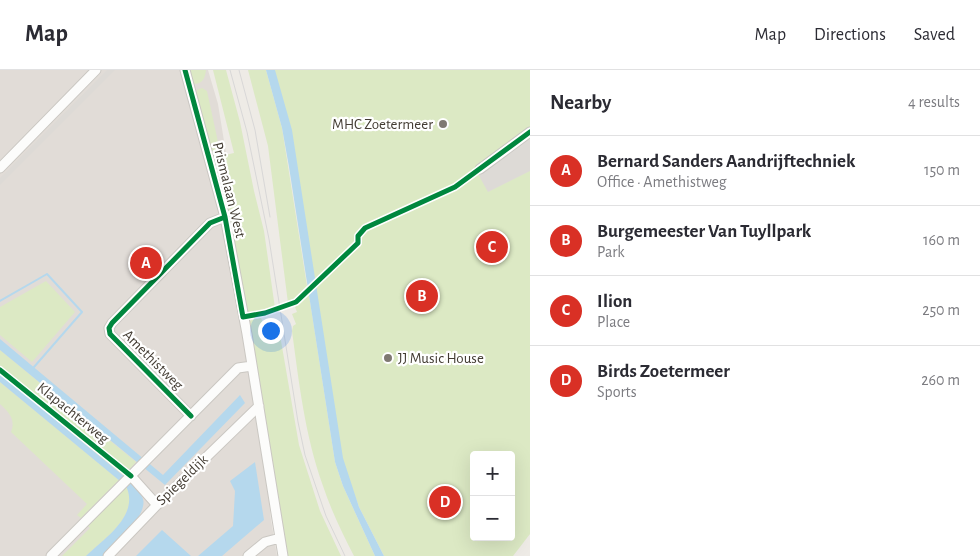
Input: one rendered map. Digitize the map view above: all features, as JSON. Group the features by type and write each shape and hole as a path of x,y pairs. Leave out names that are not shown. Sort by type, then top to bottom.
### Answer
{"street":[{"path":"0,168 96,70"},
{"name":"Prismalaan West","path":"185,70 225,217 259,406 283,556"},
{"path":"480,169 530,132"},
{"name":"Amethistweg","path":"191,416 110,334 109,328 131,302 210,223 225,217"},
{"path":"51,556 238,368 252,366"},
{"name":"Spiegeldijk","path":"108,556 157,504 259,406"},
{"path":"131,476 157,504"},
{"path":"248,556 265,542 280,538"}],"shaded area":[{"path":"0,70 208,70 218,104 243,258 271,520 277,556 0,556"},
{"path":"107,70 115,70 0,185 0,178"},
{"path":"530,139 530,171 488,192 478,174 511,148"}],"green space":[{"path":"188,70 206,70 203,80 193,84"},
{"path":"213,70 226,70 240,122 264,231 275,308 269,310 246,314 228,209 195,95 197,90 202,88 207,91 221,156 234,153"},
{"path":"248,70 266,70 282,128 307,286 295,299 288,303 268,146"},
{"path":"271,70 530,70 530,534 513,556 384,556 359,507 339,452 304,225"},
{"path":"46,281 75,312 32,362 0,335 0,307"},
{"path":"309,295 335,462 343,486 375,556 354,556 330,504 312,448 303,409 292,331 293,326 296,324 292,314 297,312 295,307"},
{"path":"261,318 268,335 280,335 299,445 320,511 341,556 286,556 248,321"},
{"path":"0,350 136,462 128,471 0,368"},
{"path":"0,371 125,473 123,475 0,374"},
{"path":"0,382 119,480 81,518 77,515 87,504 11,432 13,424 11,416 0,404"},
{"path":"126,486 129,497 128,507 125,516 111,534 86,556 62,556 90,528 87,525"}],"water":[{"path":"266,70 275,70 292,130 343,458 359,507 384,556 375,556 343,486 335,462 289,167 282,128"},
{"path":"0,339 163,475 240,395 245,403 165,485 0,350"},
{"path":"0,374 132,483 142,497 143,506 135,521 103,556 86,556 111,534 125,516 129,497 126,486 0,382"},
{"path":"255,462 264,520 222,556 198,556 233,526 235,491 230,481"},
{"path":"162,530 191,556 136,556"}],"waterway":[{"path":"0,301 47,274 82,312 34,367"}],"tram line":[{"path":"230,70 247,132 269,239 305,455 326,516 345,556"},
{"path":"239,70 255,130 270,217"}],"cycle path":[{"path":"185,70 225,217 243,317 265,313 296,302 358,243 358,236 365,228 455,187 530,132"},
{"path":"191,416 110,334 109,328 210,223 225,217"},
{"name":"Klapachterweg","path":"0,370 131,476"}],"place":[{"name":"MHC Zoetermeer","path":"443,124"},
{"name":"Ilion","path":"492,247"},
{"name":"Bernard Sanders Aandrijftechniek","path":"146,263"},
{"name":"Burgemeester Van Tuyllpark","path":"422,296"},
{"name":"JJ Music House","path":"388,358"},
{"name":"Birds Zoetermeer","path":"445,502"}]}
